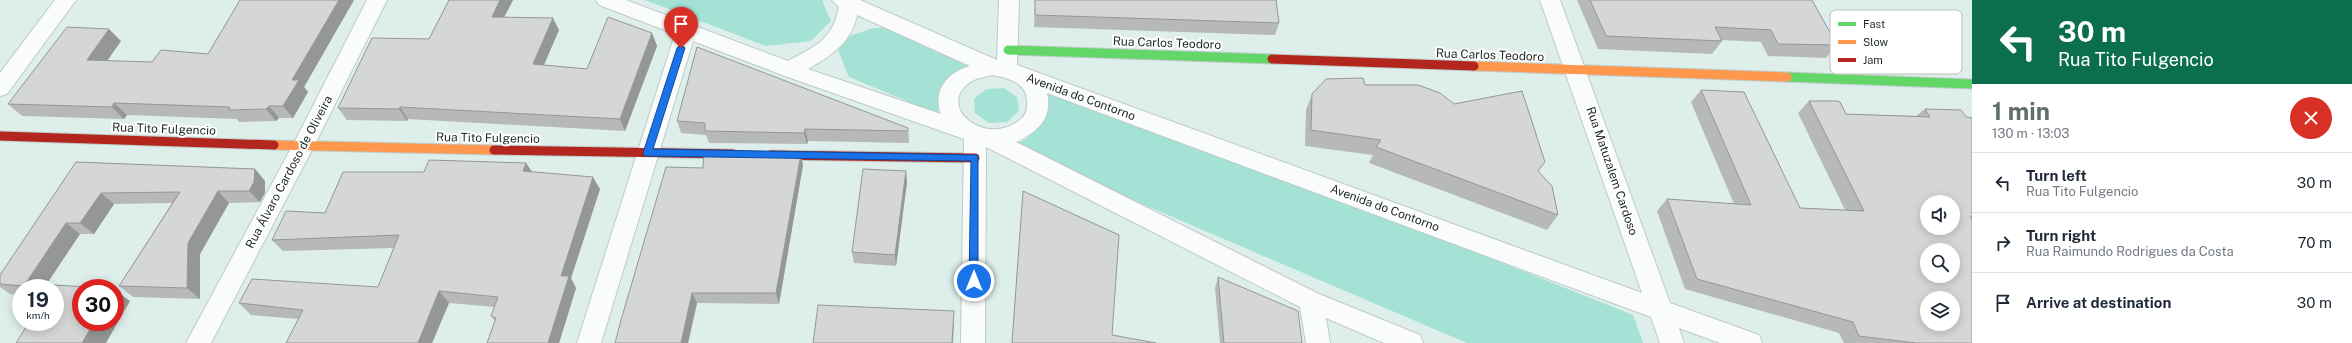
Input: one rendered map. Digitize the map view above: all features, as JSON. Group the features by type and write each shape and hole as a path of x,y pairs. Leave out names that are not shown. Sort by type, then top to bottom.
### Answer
{"street":[{"path":"0,88 66,0"},
{"name":"Rua Álvaro Cardoso de Oliveira","path":"198,343 303,146 377,0"},
{"path":"606,0 686,32 975,140 1311,301 1411,343"},
{"path":"1007,65 1009,0"},
{"name":"Rua Matuzalem Cardoso","path":"1550,0 1672,343"},
{"path":"789,70 826,49 845,27 846,2"},
{"name":"Avenida do Contorno","path":"846,2 1007,65 1750,343"},
{"path":"589,343 686,32"},
{"path":"765,155 975,140 1004,138 1018,133 1029,125 1036,115 1039,104 1037,93 1031,82 1007,65 978,70 964,75 954,84 948,95 947,107 952,119 975,140 974,343"},
{"name":"Rua Carlos Teodoro","path":"1007,65 1576,70 1972,84"},
{"name":"Rua Tito Fulgencio","path":"0,136 303,146 742,154"},
{"path":"1311,301 1318,343"}],"green space":[{"path":"645,0 822,0 831,21 811,41 766,46"},
{"path":"873,28 897,28 974,62 951,76 944,88 938,114 849,77 838,50 850,36"},
{"path":"1004,88 1017,97 1019,111 1007,122 989,123 975,113 974,99 986,89"},
{"path":"1044,88 1266,170 1633,315 1643,343 1467,343 1009,147 1028,137 1034,131 1040,118"}],"building":[{"path":"240,0 339,0 292,80 299,80 283,106 269,106 266,109 229,110 230,107 114,103 112,107 8,104 67,27 109,29 87,60 152,62 161,50 208,54"},
{"path":"449,0 500,0 492,17 553,18 533,64 587,69 608,17 652,33 620,119 400,107 399,109 338,108 372,38 429,39"},
{"path":"1035,0 1276,0 1279,23 1035,15"},
{"path":"1590,0 1812,0 1830,32 1830,45 1778,44 1771,30 1715,27 1722,41 1606,36"},
{"path":"697,47 908,128 908,131 805,129 804,133 705,131 705,123 677,121"},
{"path":"1363,78 1365,85 1418,85 1440,93 1454,104 1522,91 1545,162 1538,171 1552,186 1558,215 1376,147 1381,140 1311,130 1312,94 1326,79"},
{"path":"1701,90 1744,92 1800,208 1864,211 1809,101 1840,102 1846,114 1930,117 1925,109 1961,110 1966,117 1972,118 1972,217 1970,217 1972,219 1972,343 1916,343 1859,336 1853,322 1697,279 1667,199 1751,205"},
{"path":"704,152 801,154 776,293 692,293 681,343 615,343 666,167 703,168"},
{"path":"429,160 526,163 523,171 593,177 561,276 569,276 548,343 487,343 496,318 491,316 498,297 439,291 418,343 286,343 303,310 239,303 252,279 378,287 399,235 272,240 286,211 325,213 343,172 424,172"},
{"path":"76,162 255,169 254,182 249,191 218,191 188,243 187,288 124,286 124,279 180,192 101,193 80,223 66,223 29,279 12,279 12,285 0,284 0,275"},
{"path":"863,169 906,171 895,255 852,252"},
{"path":"1023,191 1119,235 1112,335 1156,343 1012,343"},
{"path":"1218,277 1298,311 1302,343 1224,343"},
{"path":"64,286 72,286 72,331 89,331 82,343 16,343 23,331 64,331"},
{"path":"818,305 954,311 952,343 813,343"}],"traffic: fast":[{"path":"1008,50 1272,59"},
{"path":"1787,77 1972,84"}],"traffic: slow":[{"path":"1474,66 1787,77"},
{"path":"274,145 494,150"}],"traffic: jam":[{"path":"1272,59 1474,66"},
{"path":"0,136 274,145"},
{"path":"494,150 733,154"},
{"path":"771,155 975,158"}],"route":[{"path":"681,48 648,153 975,158 974,281"}]}
